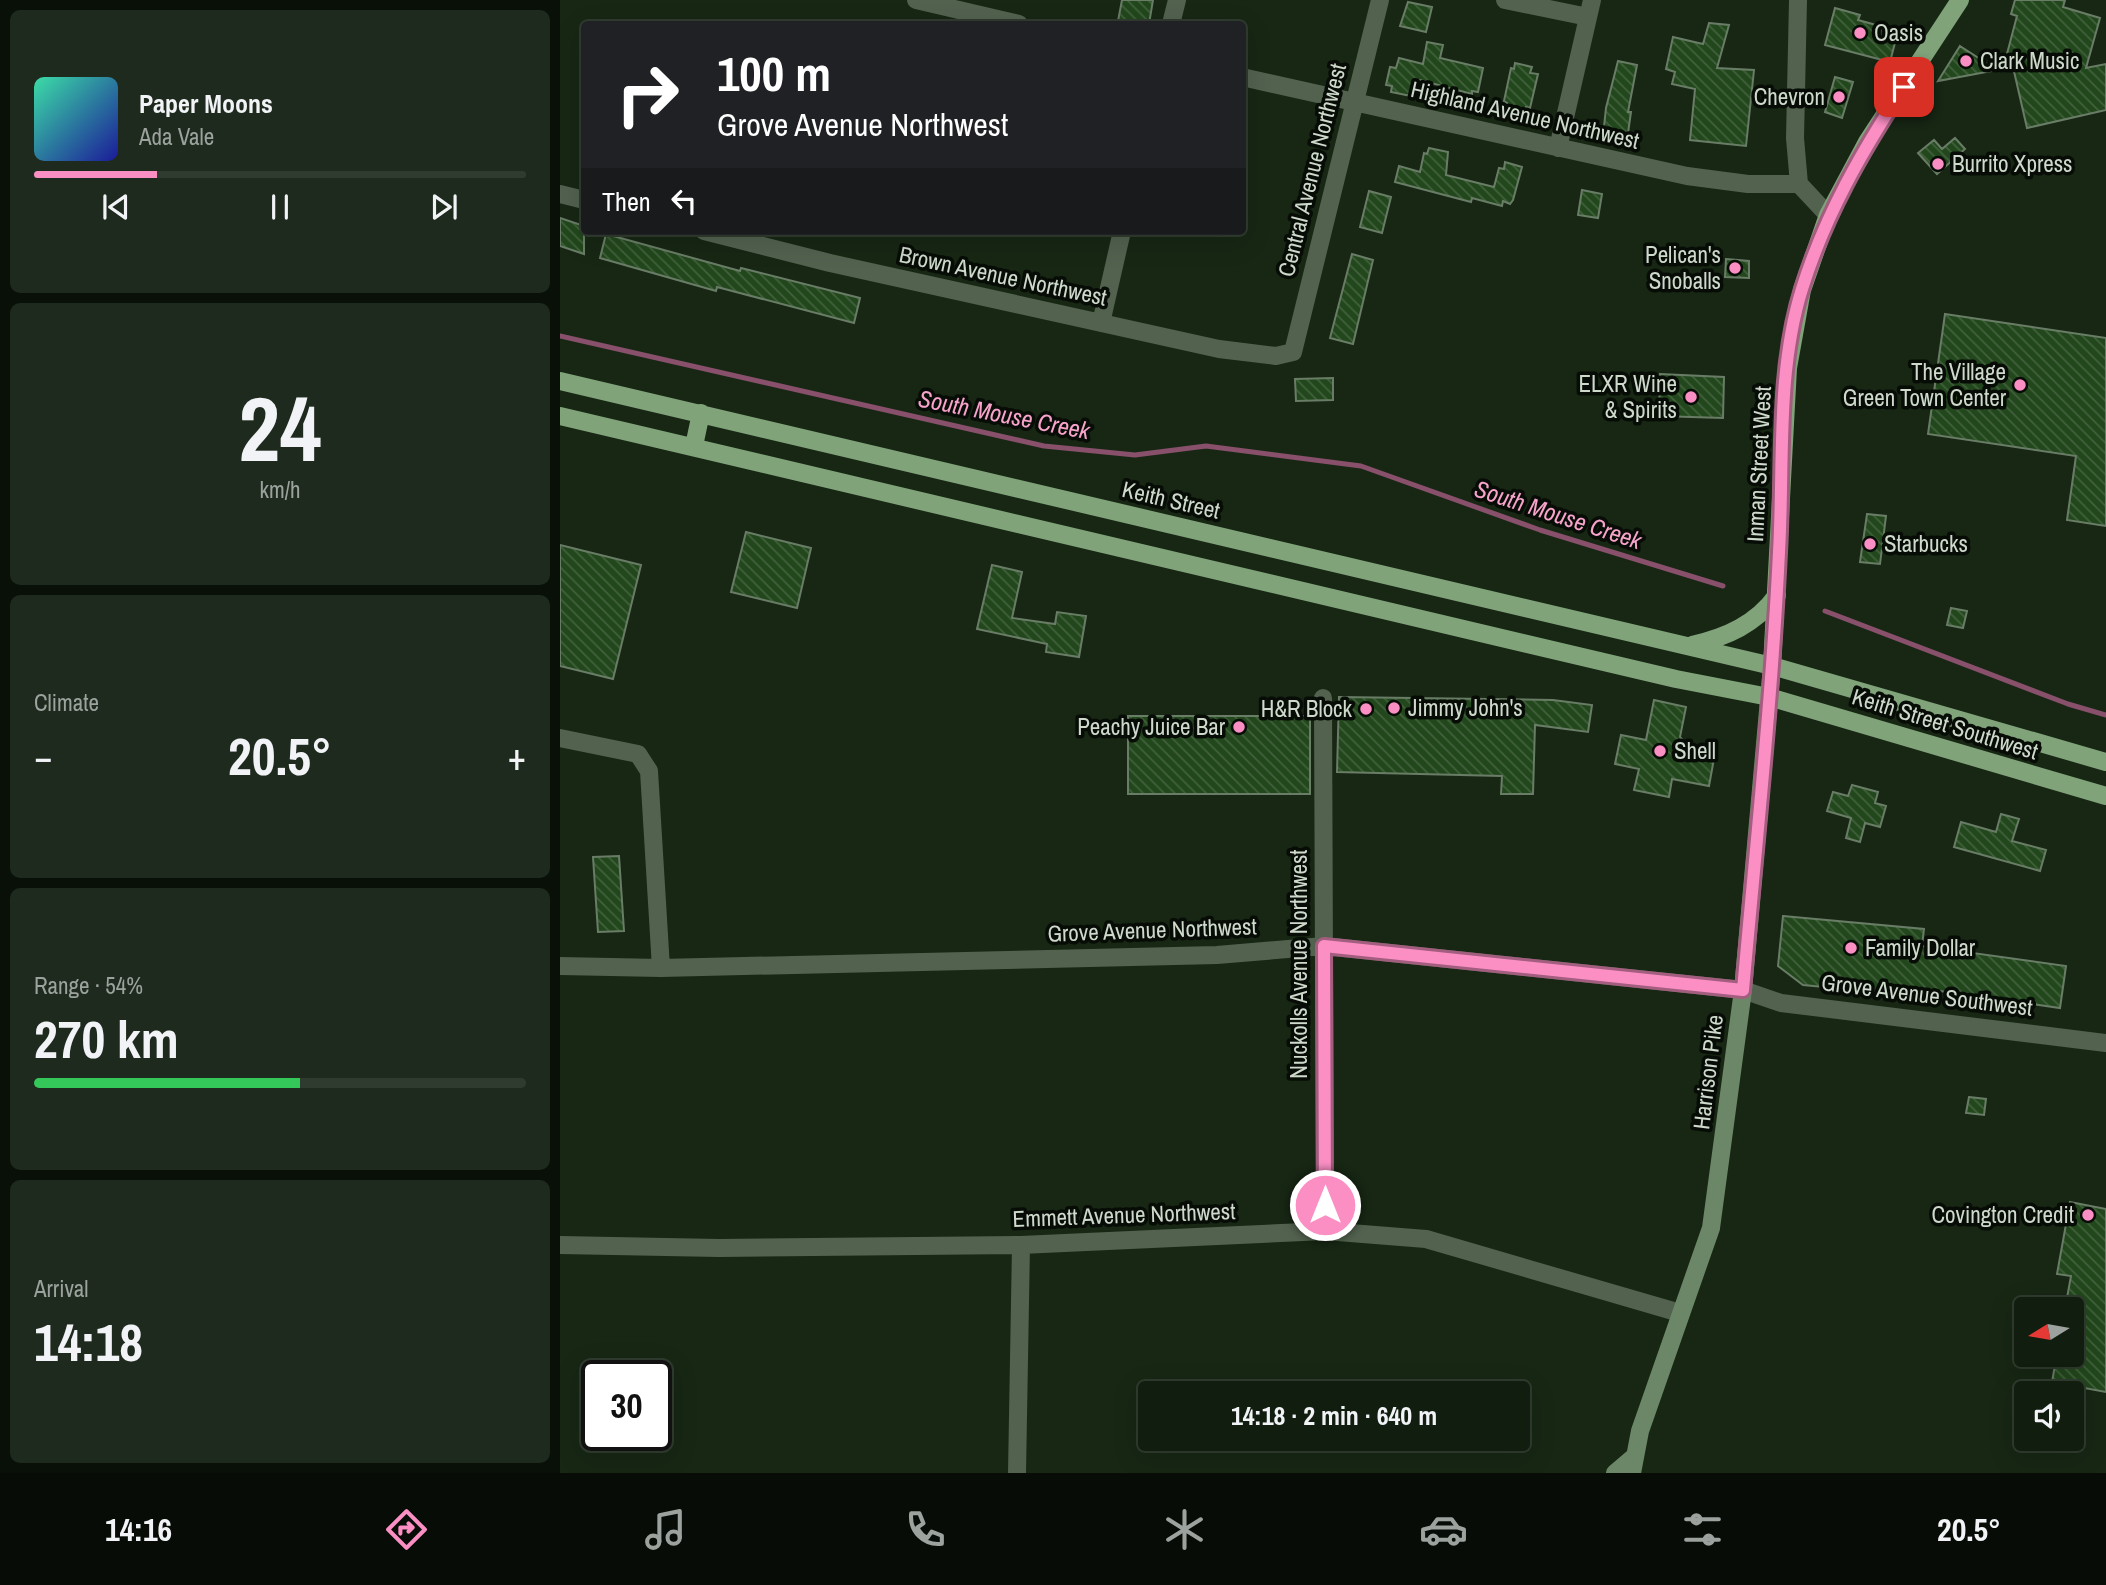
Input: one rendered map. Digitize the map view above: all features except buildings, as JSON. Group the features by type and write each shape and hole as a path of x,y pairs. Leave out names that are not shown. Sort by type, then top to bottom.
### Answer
{"main road":[{"name":"Inman Street West","path":"1772,666 1791,348 1802,290 1828,215 1867,142 1960,0"},
{"name":"Keith Street","path":"560,381 1772,666"},
{"path":"694,446 701,413"},
{"path":"560,416 1271,581 1676,679 1769,697"},
{"path":"1271,581 1278,551"},
{"path":"1688,646 1716,639 1742,627 1762,615 1777,595"},
{"name":"Harrison Pike","path":"1634,1464 1680,1313 1710,1228 1743,990 1772,666"},
{"name":"Keith Street Southwest","path":"1772,666 2106,762"},
{"name":"Keith Street Southwest","path":"1769,697 2106,796"},
{"path":"1615,1473 1634,1464"}],"street":[{"path":"916,0 1004,21"},
{"path":"1172,21 1177,0"},
{"name":"Central Avenue Northwest","path":"1293,352 1380,0"},
{"path":"1505,0 1590,9 1558,148"},
{"path":"1798,0 1795,138 1799,184 1828,215"},
{"name":"Highland Avenue Northwest","path":"1246,78 1687,176 1748,184 1799,184"},
{"path":"560,194 581,199"},
{"name":"Brown Avenue Northwest","path":"720,235 830,263 1219,349 1276,356 1293,352"},
{"path":"1101,323 1121,235"},
{"name":"Nuckolls Avenue Northwest","path":"1323,698 1325,1231"},
{"path":"560,738 638,754 649,771 661,968"},
{"name":"Grove Avenue Northwest","path":"560,966 661,968 1217,955 1324,946 1743,990"},
{"name":"Grove Avenue Southwest","path":"1743,990 1781,1003 2106,1043"},
{"name":"Emmett Avenue Northwest","path":"560,1245 1021,1245 1325,1231 1426,1238 1680,1313"},
{"path":"1017,1473 1021,1245"}],"waterway":[{"name":"South Mouse Creek","path":"560,336 1044,446 1135,455 1206,446 1361,466 1540,530 1723,586"},
{"name":"South Mouse Creek","path":"1825,611 2068,704 2106,715"}],"place":[{"name":"Oasis","path":"1860,33"},
{"name":"Clark Music","path":"1966,61"},
{"name":"Chevron","path":"1839,97"},
{"name":"Burrito Xpress","path":"1938,164"},
{"name":"Pelican's Snoballs","path":"1735,268"},
{"name":"The Village Green Town Center","path":"2020,385"},
{"name":"ELXR Wine & Spirits","path":"1691,397"},
{"name":"Starbucks","path":"1870,544"},
{"name":"Jimmy John's","path":"1394,708"},
{"name":"H&R Block","path":"1366,709"},
{"name":"Peachy Juice Bar","path":"1239,727"},
{"name":"Shell","path":"1660,751"},
{"name":"Family Dollar","path":"1851,948"},
{"name":"Covington Credit","path":"2088,1215"}],"route":[{"path":"1325,1205 1324,946 1743,990 1772,666 1788,368 1796,314 1828,215 1867,142 1904,87"}]}
